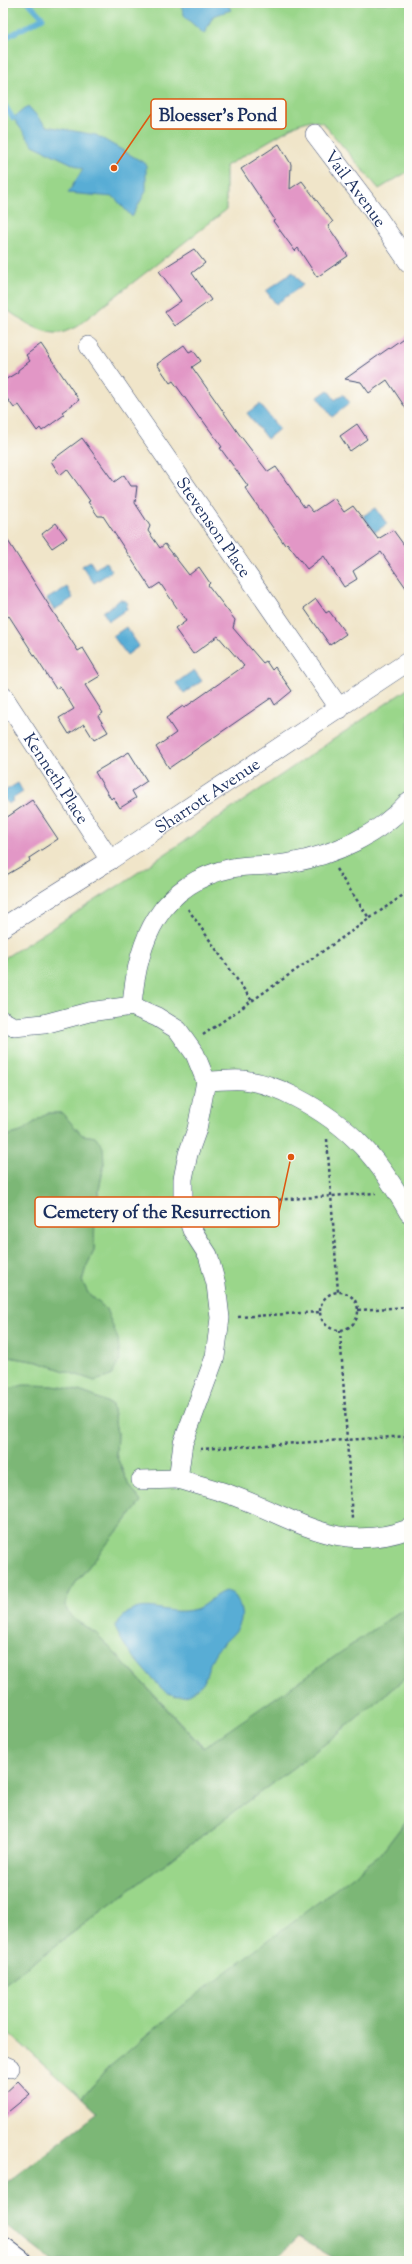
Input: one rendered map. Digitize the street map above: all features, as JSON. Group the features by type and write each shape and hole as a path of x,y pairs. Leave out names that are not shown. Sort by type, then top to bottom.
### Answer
{"main road":[{"path":"3,2248 20,2261"}],"street":[{"name":"Vail Avenue","path":"315,134 371,208 409,263"},
{"name":"Stevenson Place","path":"89,346 340,708"},
{"name":"Sharrott Avenue","path":"3,927 110,860 340,708 409,660"},
{"name":"Kenneth Place","path":"3,696 110,860"},
{"path":"132,1006 134,980 139,957 150,929 167,903 190,885 212,874 233,868 290,863 320,856 349,845 374,831 409,801"},
{"path":"3,1022 14,1027 44,1024 89,1012 132,1006 157,1017 178,1030 195,1054 206,1081 197,1129 188,1154 183,1179 183,1204 192,1230 208,1255 216,1284 220,1318 216,1357 183,1443 178,1478"},
{"path":"206,1081 244,1080 279,1089 324,1112 364,1146 395,1187 409,1213"},
{"path":"140,1480 178,1478 239,1498 305,1528 334,1536 377,1538 389,1536 409,1529"}],"path":[{"path":"332,864 370,918"},
{"path":"196,1039 409,891"},
{"path":"184,902 252,1000"},
{"path":"327,1135 338,1292"},
{"path":"194,1205 379,1193"},
{"path":"338,1292 346,1293 352,1297 356,1302 358,1310 356,1320 352,1325 340,1330 329,1328 324,1324 319,1312 322,1300 327,1295 338,1292"},
{"path":"358,1310 409,1307"},
{"path":"231,1318 319,1312"},
{"path":"340,1330 352,1520"},
{"path":"193,1450 409,1436"}],"green space":[{"path":"3,3 409,3 409,171 379,189 323,123 311,120 298,124 226,166 226,210 76,327 61,333 53,333 38,329 23,321 3,307"},
{"path":"409,688 409,1605 204,1748 97,1634 73,1618 66,1608 66,1601 77,1581 141,1502 129,1486 116,1455 117,1433 112,1405 86,1393 59,1387 31,1386 3,1391 3,1356 38,1362 95,1381 106,1309 88,1293 82,1281 86,1267 94,1251 95,1212 104,1163 96,1137 82,1135 62,1113 47,1113 21,1132 3,1137 3,959 121,884"},
{"path":"47,1113 62,1113 82,1135 96,1137 103,1147 104,1163 95,1212 94,1251 86,1267 82,1281 88,1293 106,1309 118,1339 120,1360 111,1376 95,1381 38,1362 3,1356 3,1137 21,1132"},
{"path":"23,1385 58,1387 79,1391 112,1405 117,1433 116,1455 129,1486 141,1502 77,1581 66,1601 66,1608 73,1618 97,1634 203,1748 409,1605 409,1675 326,1743 3,1985 3,1391"},
{"path":"409,1675 409,1817 380,1855 108,2068 82,2098 3,2028 3,1985 326,1743"},
{"path":"409,1817 409,2261 339,2261 298,2237 273,2261 52,2261 3,2223 3,2186 98,2113 82,2098 108,2068 186,2003 380,1855"}],"water":[{"path":"180,3 227,3 231,10 213,16 204,34 185,17"},
{"path":"28,106 46,126 96,135 146,164 146,191 132,217 114,197 68,193 83,169 33,145 13,118"},
{"path":"293,272 303,285 276,304 266,291"},
{"path":"328,390 335,400 343,394 350,403 332,417 318,397"},
{"path":"260,404 279,429 267,439 247,413"},
{"path":"376,508 387,524 375,532 363,516"},
{"path":"90,561 95,569 105,562 112,571 94,583 82,566"},
{"path":"67,587 73,598 54,610 47,599"},
{"path":"121,599 122,601 125,600 128,604 126,606 127,609 109,621 103,612"},
{"path":"126,627 139,646 127,655 113,636"},
{"path":"194,670 202,681 184,693 176,683"},
{"path":"18,783 23,792 12,799 13,801 8,804 3,798 3,792"},
{"path":"225,1591 233,1594 238,1601 241,1611 239,1626 214,1655 204,1681 198,1688 184,1696 177,1696 165,1691 155,1682 128,1650 120,1638 115,1626 125,1615 143,1607 173,1611 196,1609"}],"building":[{"path":"279,144 291,164 290,189 302,181 333,222 328,226 348,256 317,277 298,248 295,251 273,221 275,220 241,169"},
{"path":"194,249 205,263 192,273 211,300 175,326 165,312 181,301 159,271"},
{"path":"409,334 409,413 387,380 369,393 361,382 345,379"},
{"path":"41,344 79,400 62,412 64,415 42,431 40,428 37,431 19,405 14,408 3,393 3,381 18,372 18,370 30,361 26,355"},
{"path":"184,345 189,352 193,350 201,361 192,367 239,434 268,472 276,467 304,507 307,505 313,512 334,498 344,512 353,506 378,539 393,530 409,552 409,592 381,552 353,571 357,579 344,587 324,556 307,569 287,543 285,545 245,488 248,486 220,448 222,447 173,381 170,383 157,364"},
{"path":"357,424 367,439 350,451 340,436"},
{"path":"82,438 114,482 124,475 131,486 137,486 135,503 150,526 148,531 160,548 165,544 189,575 199,567 210,583 208,585 235,620 233,628 263,663 266,661 272,670 275,667 292,691 275,705 271,698 169,768 156,747 176,733 166,718 183,706 184,708 244,666 218,636 193,654 175,629 186,621 160,583 151,589 103,516 98,516 88,502 90,501 67,469 60,475 51,461"},
{"path":"56,523 67,538 52,548 42,534"},
{"path":"3,533 78,651 83,648 100,676 85,685 103,713 98,716 108,732 94,740 84,724 69,734 59,718 74,709 60,686 56,689 9,616 3,620"},
{"path":"316,599 326,613 329,611 346,634 330,645 304,608"},
{"path":"129,752 147,781 132,791 136,798 120,808 113,797 111,799 95,772"},
{"path":"32,800 58,839 29,858 30,861 3,877 3,820"},
{"path":"18,2081 30,2094 3,2116 3,2095"}],"waterway":[{"path":"3,39 43,18 29,3"},
{"path":"3,102 13,118"}],"place":[{"name":"Bloesser's Pond","path":"114,168"},
{"name":"Cemetery of the Resurrection","path":"291,1157"}]}
